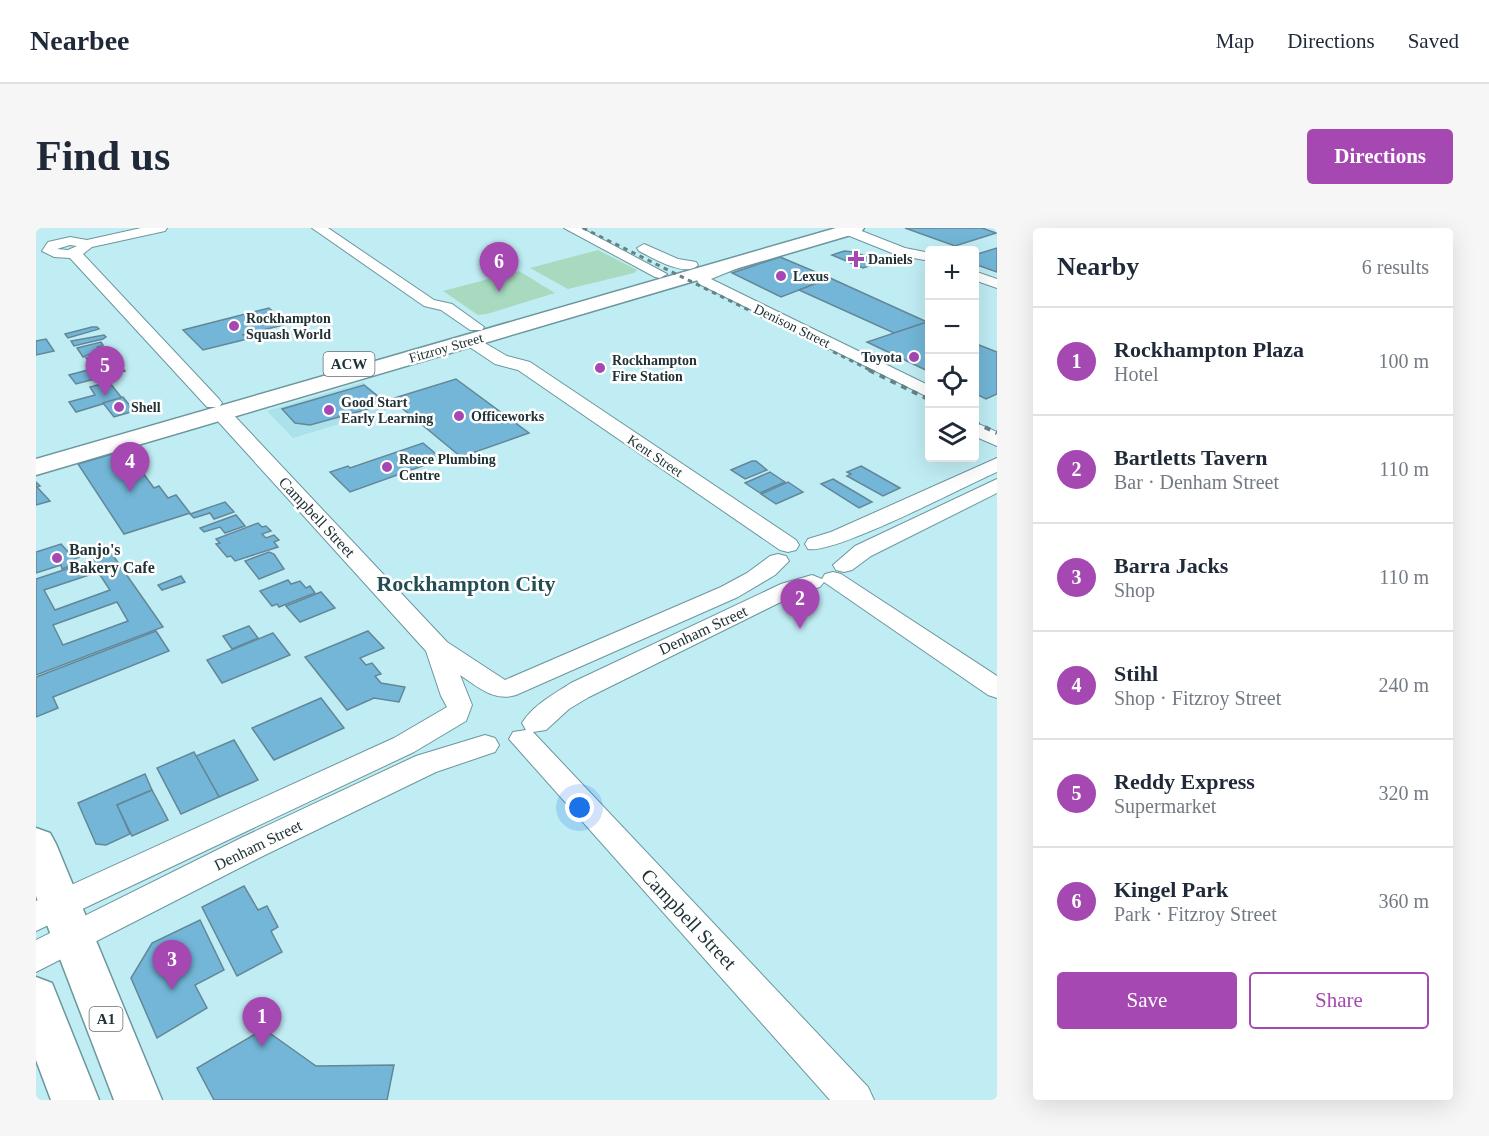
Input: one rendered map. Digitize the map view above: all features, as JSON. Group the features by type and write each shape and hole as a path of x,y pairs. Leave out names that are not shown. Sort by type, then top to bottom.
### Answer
{"main road":[{"name":"Fitzroy Street","path":"664,278 691,265 819,228"},
{"name":"Fitzroy Street","path":"36,467 217,408 664,278 750,258 852,229"},
{"name":"Fitzroy Street","path":"36,453 217,408"},
{"name":"A1","path":"36,844 52,929 138,1100"},
{"path":"36,998 75,1100"}],"street":[{"name":"Campbell Street","path":"51,228 74,246 217,408 438,648 502,688"},
{"path":"42,253 49,247 74,246 160,228"},
{"name":"Kent Street","path":"319,228 429,303 430,311 474,334 501,360 524,366 783,553 786,572 830,575"},
{"name":"Denison Street","path":"571,228 664,278 687,285 925,404"},
{"path":"852,229 902,252 925,256"},
{"path":"634,243 675,263 691,265"},
{"name":"Denison Street","path":"750,258 706,274 704,281 925,391"},
{"path":"979,277 997,284"},
{"path":"979,417 997,426"},
{"path":"979,430 997,440"},
{"path":"783,553 839,537 997,464"},
{"name":"Denham Street","path":"530,731 560,702 580,690 774,596 830,575 863,551 997,485"},
{"path":"816,544 835,552 830,575 997,689"},
{"name":"Denham Street","path":"502,688 571,665 741,585 768,570 783,553"},
{"name":"Campbell Street","path":"438,648 458,710"},
{"path":"502,688 518,692 534,705 537,714 530,731 498,746 472,740 463,733 457,724 458,710 475,692 502,688"},
{"name":"Denham Street","path":"52,929 404,745 458,710"},
{"name":"Campbell Street","path":"530,731 855,1100"},
{"name":"Denham Street","path":"52,929 254,846 426,764 485,744"}],"shaded area":[{"name":"Good Start Early Learning","path":"363,382 392,408 293,438 267,411"}],"green space":[{"path":"598,250 637,270 634,273 568,289 530,268"},
{"path":"519,271 555,293 478,315 443,291"}],"building":[{"path":"905,228 982,228 996,233 955,246"},
{"path":"997,248 997,272 979,266 979,253"},
{"name":"Daniels","path":"844,251 854,252 881,262 863,268 832,255"},
{"name":"Lexus","path":"780,257 830,278 781,297 732,273"},
{"path":"830,278 925,323 894,333 799,290"},
{"path":"269,308 287,324 243,335 247,339 203,350 183,330"},
{"name":"Toyota","path":"925,323 925,370 867,342"},
{"path":"92,327 99,329 68,338 65,334"},
{"path":"104,335 106,337 103,339 74,346 71,341"},
{"path":"46,339 54,351 36,355 36,341"},
{"path":"101,342 103,345 97,347 100,350 83,357 77,348"},
{"path":"979,345 997,352 997,394 986,399 979,396"},
{"path":"109,352 111,355 105,356 109,361 92,365 86,358"},
{"path":"118,362 125,371 76,384 69,375"},
{"name":"Officeworks","path":"456,379 529,433 461,457 391,399"},
{"path":"109,382 122,398 76,412 69,402 95,395 90,387"},
{"path":"364,385 380,398 376,399 383,405 310,425 295,423 282,409"},
{"name":"Shell","path":"123,397 134,411 114,417 103,403"},
{"name":"Reece Plumbing Centre","path":"423,443 442,459 350,492 330,472 348,466 350,468"},
{"path":"126,450 154,488 159,486 168,498 176,495 190,513 124,534 78,464"},
{"path":"756,461 767,470 745,479 731,470"},
{"path":"861,466 900,488 883,496 847,476 851,474 847,472"},
{"path":"770,472 785,482 760,493 745,483"},
{"path":"833,479 872,502 859,508 821,484"},
{"path":"36,482 40,486 37,487 50,501 36,505"},
{"path":"788,482 803,492 776,504 761,494"},
{"path":"225,502 234,512 214,519 210,513 194,518 190,514"},
{"path":"236,515 245,526 225,533 220,527 204,532 200,528"},
{"path":"258,523 271,531 262,534 266,538 274,535 279,540 274,542 278,547 235,561 231,556 227,557 216,544 220,543 216,539"},
{"name":"Banjo's Bakery Cafe","path":"61,544 70,554 77,552 81,556 73,560 76,564 62,569 61,565 36,573 36,552"},
{"path":"269,552 274,554 284,569 259,579 245,561"},
{"path":"112,554 163,627 36,675 36,579","holes":["98,572 110,590 55,610 44,590","117,602 128,621 63,645 53,625"]},
{"path":"181,576 185,582 162,590 158,585"},
{"path":"288,580 291,584 300,581 306,588 310,586 315,593 279,607 277,604 272,606 260,591"},
{"path":"321,592 335,608 300,622 286,606"},
{"path":"249,626 258,638 232,649 223,636"},
{"path":"156,631 169,651 53,697 58,708 36,717 36,677"},
{"path":"368,631 384,648 360,658 366,665 372,663 381,674 375,676 381,683 405,687 399,702 374,698 347,710 305,657"},
{"path":"273,633 290,655 222,683 207,660"},
{"path":"321,698 344,728 274,760 252,728"},
{"path":"234,740 258,780 219,797 196,756"},
{"path":"194,752 219,797 181,814 157,768"},
{"path":"145,774 152,790 117,805 130,834 106,845 96,844 78,803"},
{"path":"152,790 168,820 132,836 117,805"},
{"path":"244,886 258,910 267,906 278,927 271,931 282,952 237,976 202,907"},
{"path":"200,920 224,970 195,985 207,1008 157,1038 131,978 152,943"},
{"path":"264,1029 316,1066 394,1065 387,1100 214,1100 197,1068"}],"railway":[{"path":"583,228 872,371"},
{"path":"869,370 925,398"},
{"path":"979,424 997,433"}],"place":[{"name":"Daniels","path":"856,259"},
{"name":"Lexus","path":"781,276"},
{"name":"Kingel Park","path":"499,292"},
{"name":"Rockhampton Squash World","path":"234,326"},
{"name":"Toyota","path":"914,357"},
{"name":"Rockhampton Fire Station","path":"600,368"},
{"name":"Reddy Express","path":"105,396"},
{"name":"Shell","path":"119,407"},
{"name":"Good Start Early Learning","path":"329,410"},
{"name":"Officeworks","path":"459,416"},
{"name":"Reece Plumbing Centre","path":"387,467"},
{"name":"Stihl","path":"130,492"},
{"name":"Banjo's Bakery Cafe","path":"57,558"},
{"name":"Bartletts Tavern","path":"800,629"},
{"name":"Barra Jacks","path":"172,990"},
{"name":"Rockhampton Plaza","path":"262,1047"}],"district":[{"name":"Rockhampton City","path":"466,583"}]}
